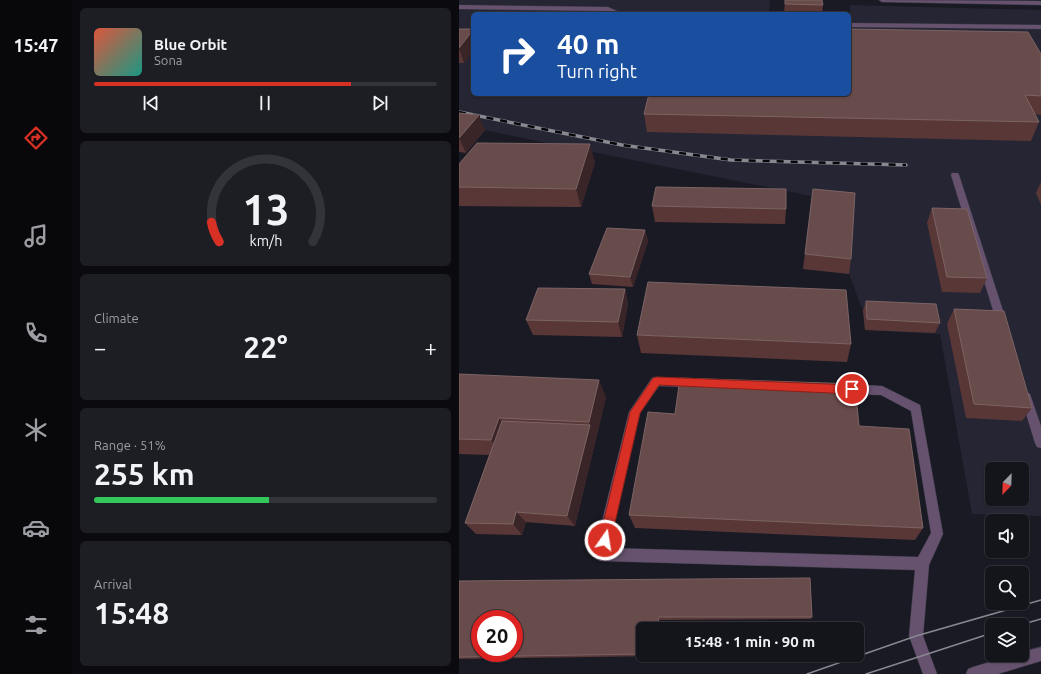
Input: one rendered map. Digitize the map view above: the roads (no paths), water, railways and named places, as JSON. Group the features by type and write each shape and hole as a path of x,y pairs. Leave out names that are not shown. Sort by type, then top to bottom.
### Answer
{"lane":[{"path":"882,0 1041,3"},
{"path":"459,7 608,6 618,12"},
{"path":"851,25 1041,27"},
{"path":"955,175 1005,331"},
{"path":"703,383 657,381 635,412 601,554 923,564"},
{"path":"828,388 882,391 916,408 937,534 923,564 916,636 930,674"},
{"path":"1024,390 1041,443"},
{"path":"973,674 1041,654"}],"tram line":[{"path":"807,674 916,636 1041,600"},
{"path":"1029,622 1041,619"},
{"path":"866,674 985,635"}],"railway":[{"path":"459,112 622,145 731,160 906,165"}]}
